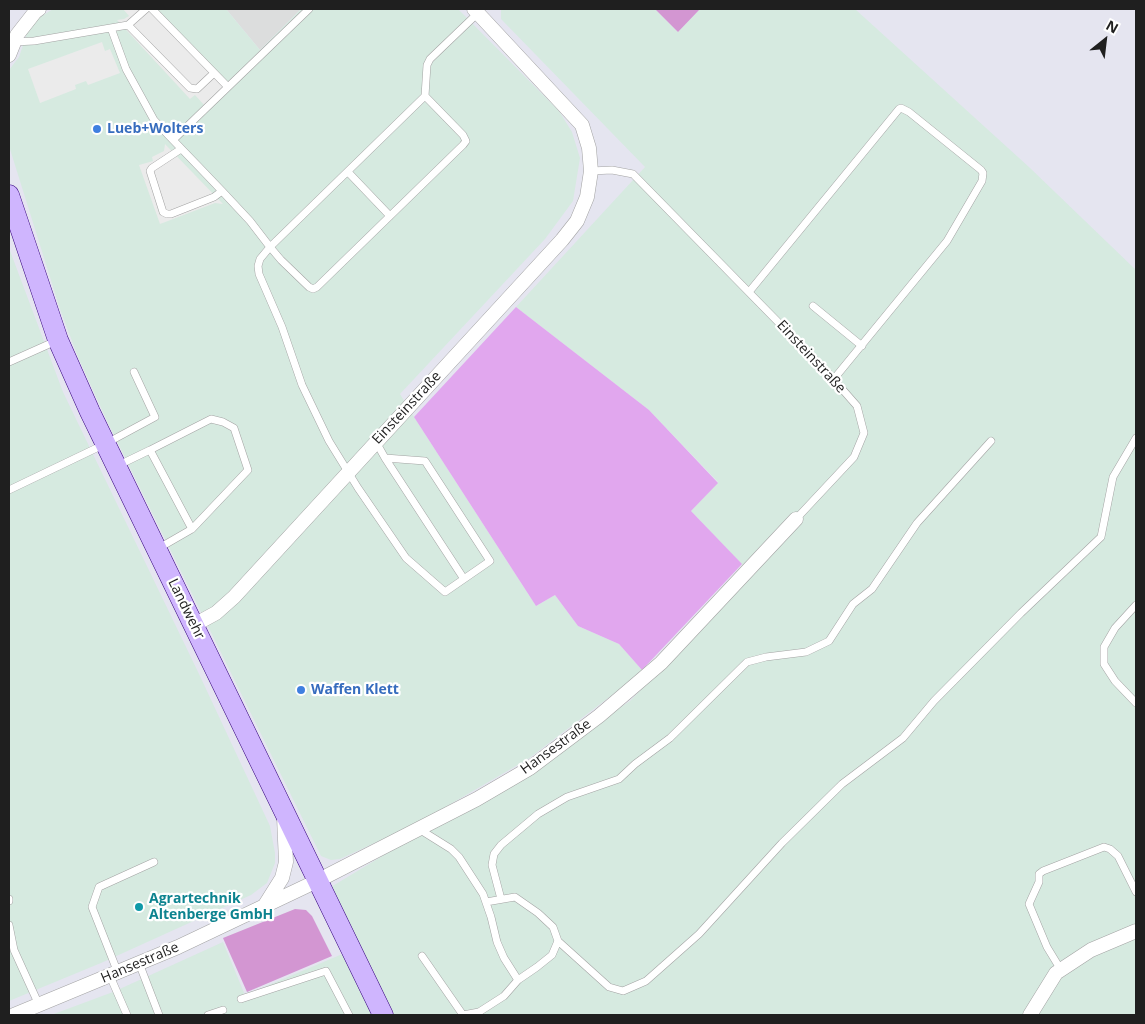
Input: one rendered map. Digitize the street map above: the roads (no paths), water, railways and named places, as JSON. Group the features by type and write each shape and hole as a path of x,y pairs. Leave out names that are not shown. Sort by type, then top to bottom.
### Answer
{"main road":[{"name":"Landwehr","path":"9,195 58,340 105,444 383,1015"}],"street":[{"path":"11,48 27,22 39,9"},
{"name":"Einsteinstraße","path":"194,625 216,613 234,597 577,221 586,197 591,171 589,148 582,126 478,10"},
{"name":"Hansestraße","path":"14,1015 114,974 265,906 477,799 530,768 599,716 661,662 796,519"},
{"path":"265,906 282,878 286,862 284,812"},
{"path":"1030,1015 1056,973 1091,950 1136,931"}],"lane":[{"path":"11,48 34,41 128,25 146,9"},
{"path":"152,9 228,87"},
{"path":"173,140 309,9"},
{"path":"385,458 425,461 490,561 445,592 406,558 329,442 302,385 282,327 259,274 258,266 260,259 270,247 425,96 427,65 430,60 478,10"},
{"path":"128,25 190,88 197,89 214,73"},
{"path":"111,28 126,69 154,120 250,221 281,260 313,289 466,141 463,134 425,96"},
{"path":"749,292 897,111 902,108 982,170 983,177 947,242 833,380"},
{"path":"181,149 150,171 164,212 171,214 222,192"},
{"name":"Einsteinstraße","path":"591,171 612,170 633,174 857,406 864,434 854,457 796,519"},
{"path":"348,172 390,216"},
{"path":"813,306 862,346"},
{"path":"9,362 58,340"},
{"path":"9,490 105,444 155,417 134,372"},
{"path":"116,466 211,419 223,422 234,428 248,470 192,529 156,549"},
{"path":"486,902 515,897 538,913 553,927 558,941 609,987 623,991 646,980 698,934 782,844 842,784 903,738 934,701 1021,613 1101,538 1113,477 1136,438"},
{"path":"502,899 492,865 494,854 501,845 538,814 566,796 619,779 635,764 670,738 747,662 766,657 806,652 829,641 853,604 872,589 918,523 991,441"},
{"path":"376,442 464,579"},
{"path":"150,450 192,529"},
{"path":"1136,605 1115,628 1104,647 1104,664 1115,682 1136,703"},
{"path":"418,829 451,849 459,857 483,894 497,942 504,958 518,980"},
{"path":"1061,970 1047,947 1029,904 1038,882 1039,874 1104,847 1110,849 1118,856 1136,892"},
{"path":"128,1015 92,908 99,887 154,862"},
{"path":"9,926 14,950 39,1005"},
{"path":"422,956 463,1015 479,1012 504,996 518,980 552,955 558,941"},
{"path":"139,963 159,1015"},
{"path":"241,999 326,971 348,1015"},
{"path":"208,1015 222,1010"}],"place":[{"name":"Lueb+Wolters","path":"97,129"},
{"name":"Waffen Klett","path":"301,690"},
{"name":"Agrartechnik Altenberge GmbH","path":"139,907"}]}
